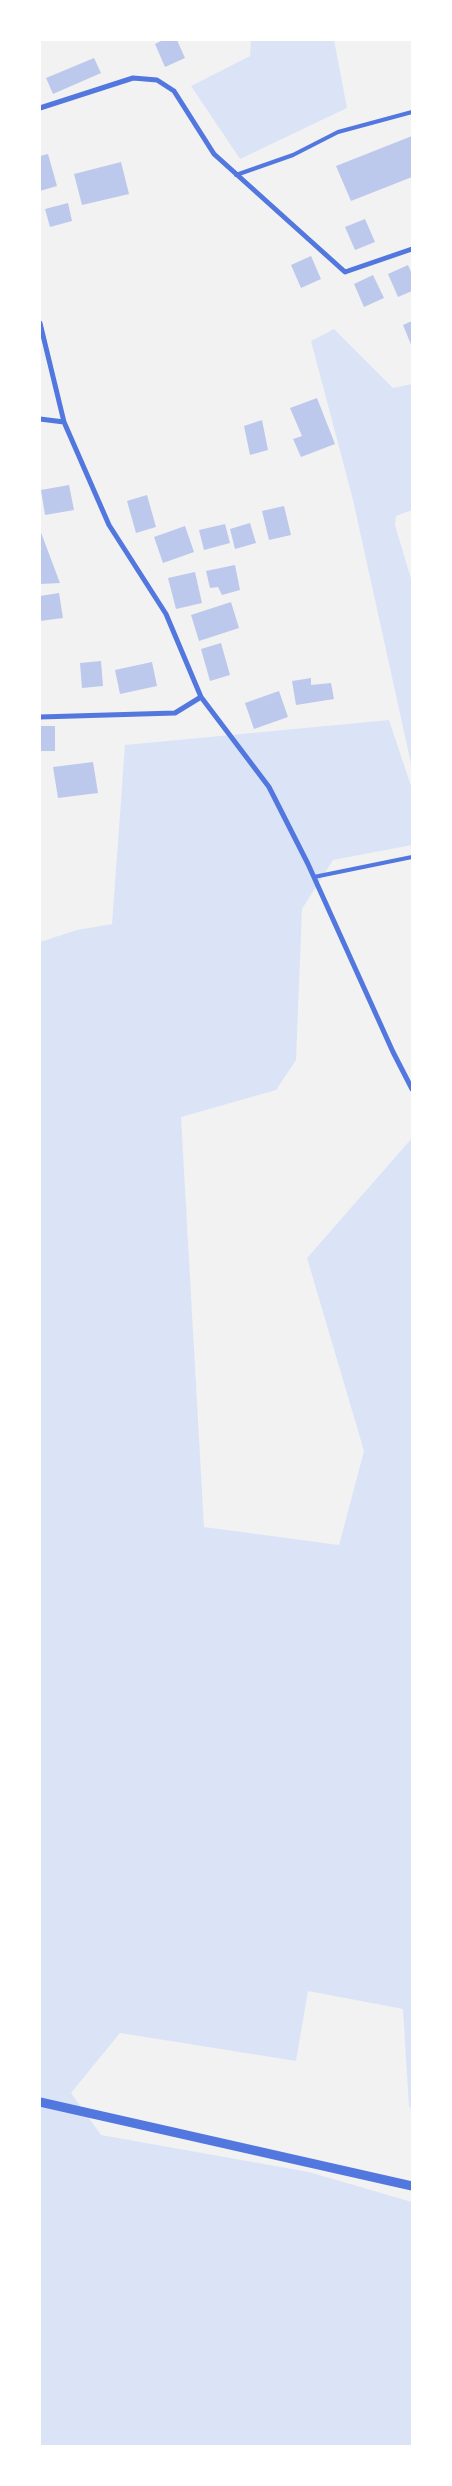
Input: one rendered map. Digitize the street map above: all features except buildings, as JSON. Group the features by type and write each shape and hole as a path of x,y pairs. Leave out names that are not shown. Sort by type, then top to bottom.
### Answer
{"street":[{"path":"40,108 133,78 157,80 174,91 214,154 345,272 412,248"},
{"path":"40,323 64,422 109,525 166,614 201,698 269,787 314,877 392,1052 412,1089"},
{"path":"40,419 64,422"},
{"path":"40,717 175,712 201,698"},
{"path":"40,2102 412,2186"}],"lane":[{"path":"236,175 293,155 338,132 412,112"},
{"path":"314,877 412,857"}],"shaded area":[{"path":"251,40 334,40 347,108 240,159 191,86 250,56"},
{"path":"334,329 393,388 412,384 412,510 396,516 395,525 412,582 412,768 353,500 311,341"},
{"path":"389,720 412,789 412,845 333,860 302,909 296,1060 276,1090 181,1117 204,1527 339,1545 364,1451 307,1258 412,1138 412,2108 409,2107 403,2009 308,1991 296,2061 120,2033 71,2093 101,2135 309,2172 412,2202 412,2446 40,2446 40,942 77,930 112,924 125,745"}]}
